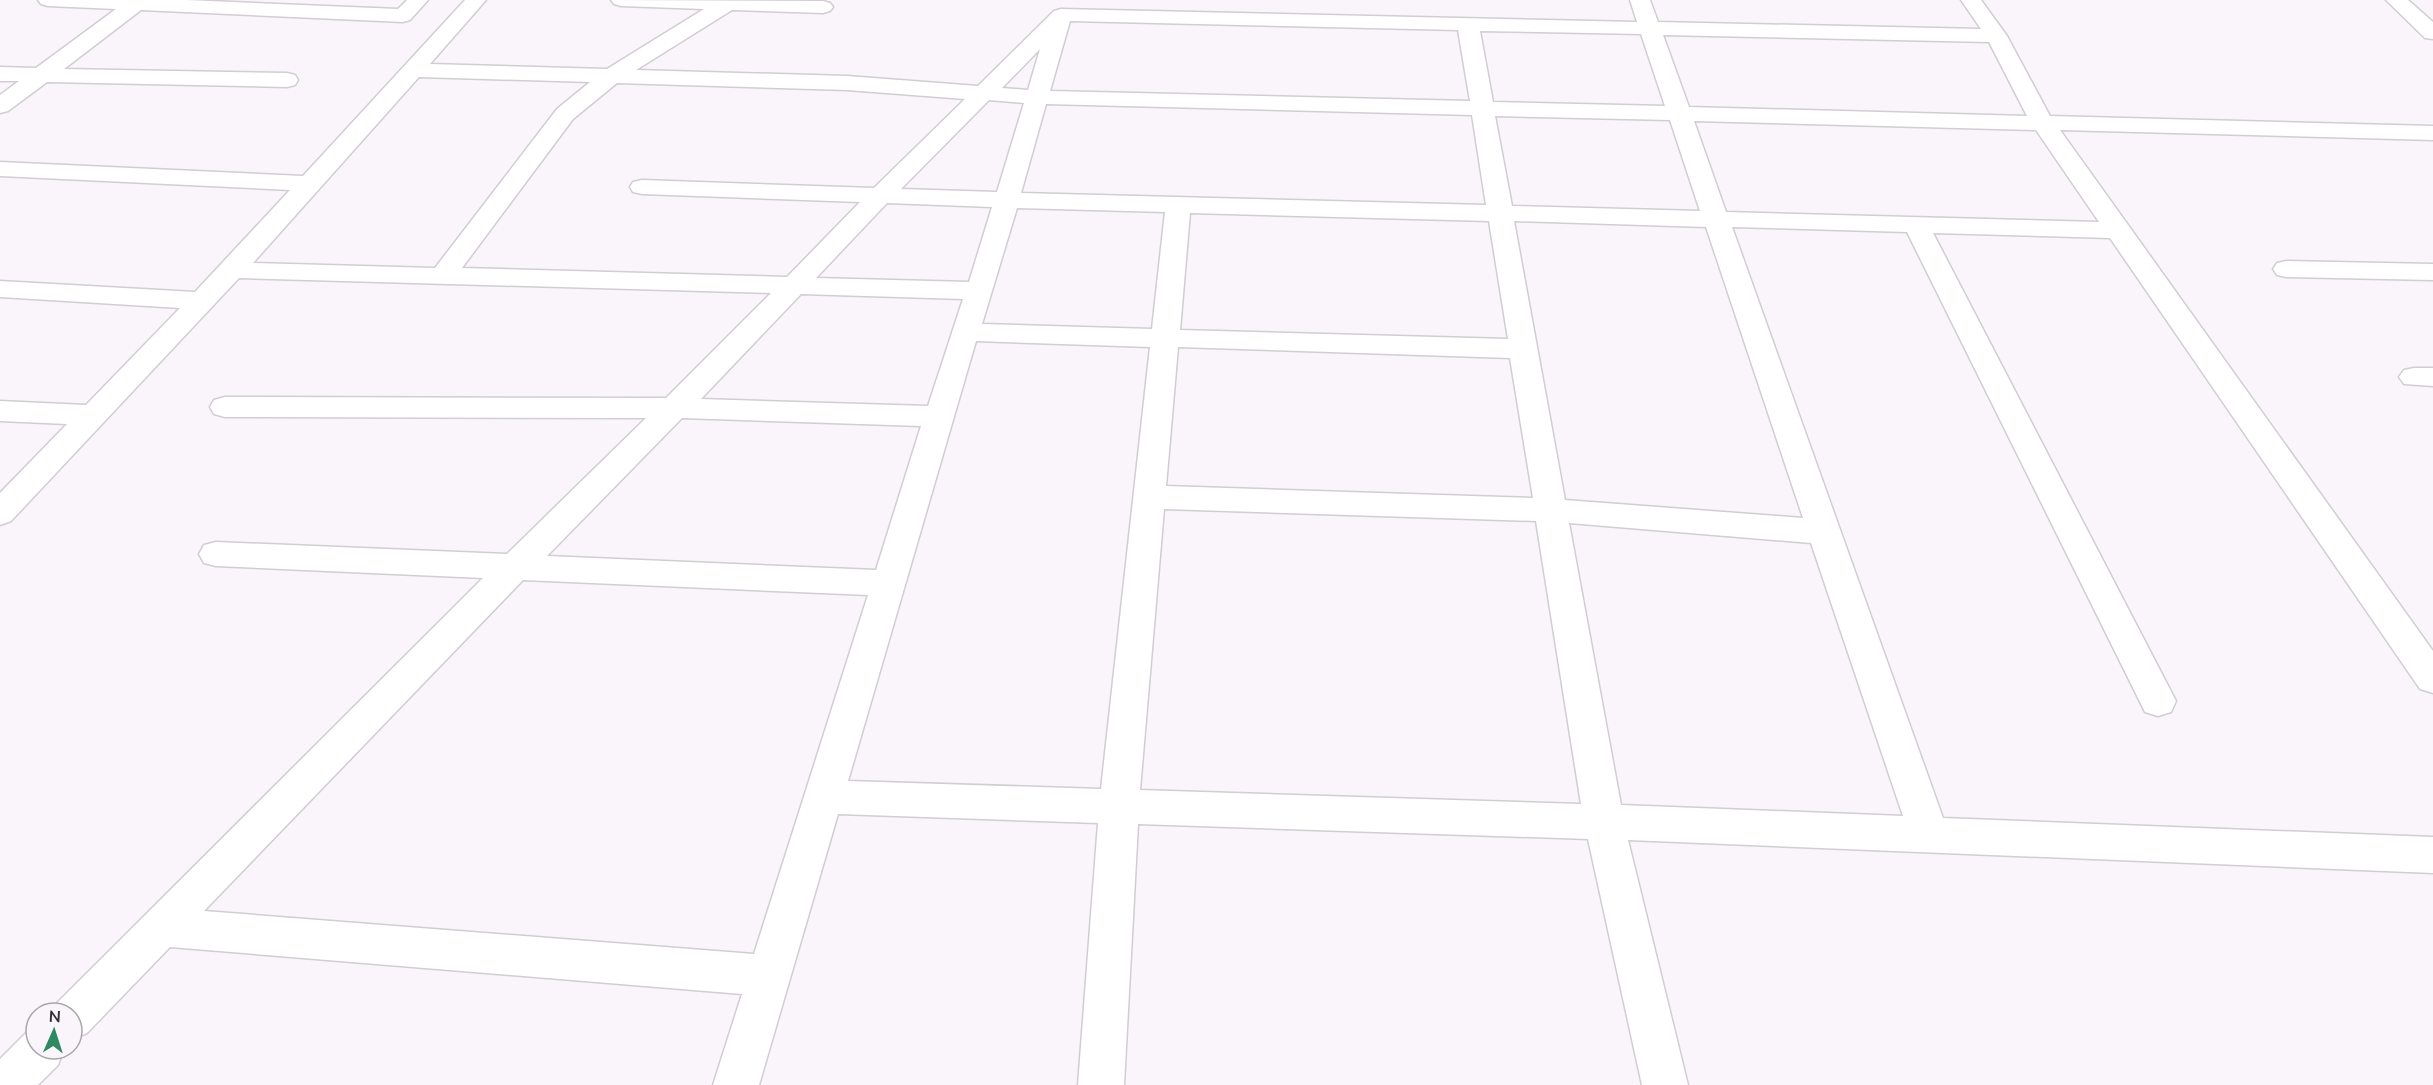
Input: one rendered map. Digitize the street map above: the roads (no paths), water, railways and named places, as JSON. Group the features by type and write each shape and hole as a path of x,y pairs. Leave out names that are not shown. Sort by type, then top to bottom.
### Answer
{"street":[{"path":"48,0 403,16 418,0"},
{"path":"0,513 232,270 476,0"},
{"path":"621,0 823,7"},
{"path":"1640,0 1929,835"},
{"path":"1971,0 1996,36 2042,122 2433,680"},
{"path":"2396,0 2433,33"},
{"path":"442,276 565,114 613,75 728,2"},
{"path":"0,106 136,4"},
{"path":"84,1006 744,338 792,285 1068,8 1468,24 1996,36"},
{"path":"736,1085 939,416 980,291 1036,97 1068,8"},
{"path":"1468,24 1604,822 1665,1085"},
{"path":"412,70 847,83 1036,97 2433,133"},
{"path":"0,74 287,80"},
{"path":"0,169 310,184"},
{"path":"642,187 1005,200 2118,230"},
{"path":"1101,1085 1119,806 1179,205"},
{"path":"1916,225 2158,701"},
{"path":"2286,269 2433,272"},
{"path":"232,270 980,291"},
{"path":"0,289 203,301"},
{"path":"965,332 1523,349"},
{"path":"225,407 674,408 939,416"},
{"path":"0,411 94,415"},
{"path":"1150,497 1551,510 1824,532"},
{"path":"216,554 889,583"},
{"path":"823,797 1604,822 2433,855"},
{"path":"162,927 769,976"},
{"path":"6,1085 30,1061"}]}
